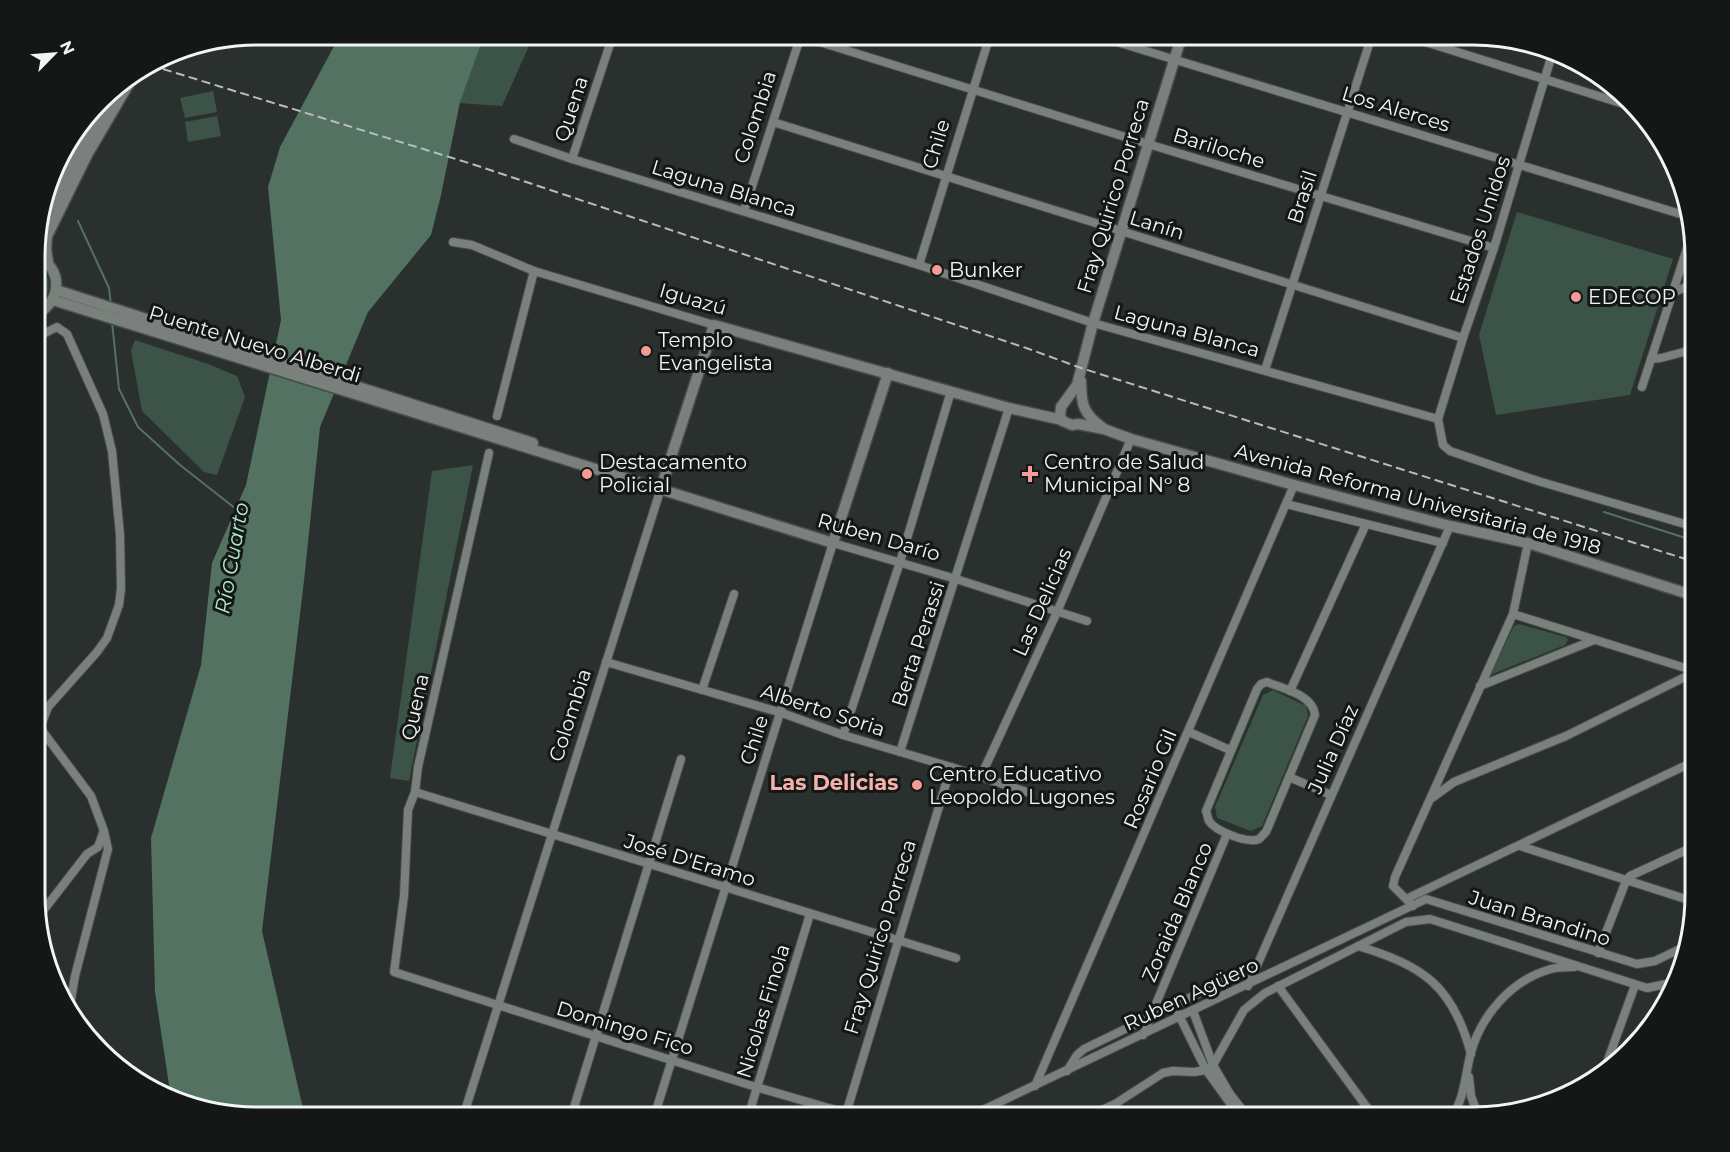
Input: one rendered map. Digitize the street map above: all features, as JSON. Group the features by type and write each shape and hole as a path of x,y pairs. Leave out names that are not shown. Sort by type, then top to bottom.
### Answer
{"main road":[{"name":"Fray Quirico Porreca","path":"1064,403 1077,385 1093,323 1178,45"},
{"path":"48,262 47,236 87,155 124,93"},
{"path":"52,204 78,153 107,107"},
{"path":"45,260 54,271 55,295 45,310"},
{"name":"Puente Nuevo Alberdi","path":"55,295 448,419"},
{"name":"Iguazú","path":"714,325 1030,414 1062,420"},
{"name":"Colombia","path":"661,488 714,325"},
{"name":"Fray Quirico Porreca","path":"1080,368 1083,407"},
{"name":"Chile","path":"833,543 888,373"},
{"path":"1104,429 1072,399 1064,403 1060,416 1062,420 1072,425 1104,429 1131,439"},
{"name":"Iguazú","path":"1030,414 1051,411 1064,403"},
{"path":"1077,424 1085,417 1083,407"},
{"name":"Ruben Darío","path":"448,419 646,480 661,488 833,543"},
{"name":"Avenida Reforma Universitaria de 1918","path":"1131,439 1450,526 1528,543 1685,593"}],"street":[{"name":"Quena","path":"572,159 609,45"},
{"name":"Colombia","path":"744,211 797,45"},
{"name":"Bariloche","path":"832,45 1148,144 1494,248"},
{"name":"Chile","path":"919,265 987,45"},
{"name":"Los Alerces","path":"1131,45 1681,214"},
{"name":"Brasil","path":"1265,370 1368,45"},
{"path":"1437,45 1618,102"},
{"name":"Estados Unidos","path":"1438,419 1494,248 1550,60"},
{"name":"Lanín","path":"773,122 1463,338"},
{"name":"Laguna Blanca","path":"514,139 572,159 919,265 1093,323 1438,419"},
{"name":"Iguazú","path":"453,242 472,245 534,271 714,325"},
{"path":"1642,387 1685,253"},
{"path":"497,416 534,271"},
{"path":"1672,293 1685,287"},
{"path":"45,333 57,327 67,334 103,414 112,450 120,535 122,589 114,620 97,652 45,713"},
{"path":"1651,359 1685,352"},
{"path":"843,735 900,562 951,391"},
{"name":"Berta Perassi","path":"900,752 1009,408"},
{"path":"1438,419 1443,445 1450,451 1538,482 1685,524"},
{"name":"Las Delicias","path":"981,776 1057,612 1131,439"},
{"name":"Quena","path":"394,972 404,896 408,810 415,792 421,756 489,453"},
{"name":"Rosario Gil","path":"1035,1086 1294,485"},
{"name":"Colombia","path":"466,1107 661,488"},
{"path":"1286,504 1443,543"},
{"path":"1290,691 1366,524"},
{"name":"Julia Díaz","path":"1248,986 1450,526"},
{"name":"Chile","path":"657,1107 782,713 833,543"},
{"name":"Ruben Darío","path":"833,543 1087,621"},
{"path":"1413,906 1393,886 1395,877 1513,614 1528,543"},
{"path":"702,690 734,594"},
{"path":"1513,614 1685,669"},
{"path":"1480,686 1594,640"},
{"name":"Alberto Soria","path":"606,662 782,713 843,735 1030,793"},
{"path":"1430,799 1454,782 1566,736 1685,677"},
{"name":"Zoraida Blanco","path":"1267,682 1290,691 1309,701 1314,708 1315,715 1266,832 1258,839 1248,840 1227,834 1214,827 1208,820 1206,811 1230,750 1261,684 1267,682"},
{"path":"1189,732 1230,750"},
{"path":"45,735 91,796 108,849 71,998"},
{"path":"574,1107 681,759"},
{"path":"1406,899 1685,766"},
{"name":"Fray Quirico Porreca","path":"847,1107 951,767"},
{"path":"1289,777 1331,795"},
{"name":"José D'Eramo","path":"415,792 956,958"},
{"path":"45,909 87,854 98,847 104,831"},
{"name":"Zoraida Blanco","path":"1143,1035 1227,834"},
{"path":"1520,846 1685,899"},
{"path":"1598,953 1630,876 1685,851"},
{"name":"Ruben Agüero","path":"990,1107 1248,986 1426,899"},
{"name":"Juan Brandino","path":"1426,899 1637,964 1655,961 1678,950"},
{"name":"Nicolas Finola","path":"751,1107 810,914"},
{"path":"1210,1067 1244,1010 1265,993 1406,922 1430,919 1635,985 1647,988 1665,984"},
{"path":"1358,946 1407,963 1446,996 1455,1009 1471,1054"},
{"path":"1066,1072 1077,1055 1084,1049 1257,965"},
{"path":"1456,1107 1464,1090 1478,1032 1486,1018 1509,992 1528,978 1552,968 1578,966"},
{"name":"Domingo Fico","path":"394,972 819,1107"},
{"path":"1609,1057 1635,985"},
{"path":"1278,986 1367,1107"},
{"path":"1174,1005 1234,1107"},
{"path":"1193,1011 1210,1067 1240,1107"},
{"path":"1468,1066 1471,1096 1475,1107"},
{"path":"1109,1107 1163,1073 1210,1067"}],"shaded area":[{"path":"479,45 529,45 502,106 459,103"},
{"path":"213,91 217,112 185,118 180,98"},
{"path":"217,116 221,136 188,142 185,122"},
{"name":"EDECOP","path":"1517,212 1673,259 1630,395 1496,415 1479,335"},
{"path":"45,272 49,285 45,299"},
{"path":"135,340 237,376 245,397 217,475 204,472 142,411 131,351"},
{"path":"473,465 409,781 390,778 432,471"},
{"path":"1519,624 1566,637 1568,640 1565,645 1490,675 1514,626"},
{"path":"1273,690 1306,706 1308,716 1262,826 1251,831 1217,818 1215,807 1263,695"}],"water":[{"name":"Río Cuarto","path":"335,45 480,45 460,102 431,235 368,312 320,427 262,931 303,1107 244,1107 202,1100 169,1088 155,992 151,838 201,665 212,563 246,485 281,320 268,187 280,147"}],"waterway":[{"path":"78,221 109,288 111,305"},
{"name":"Río Cuarto","path":"112,322 119,389 138,427 180,465 236,509"},
{"path":"1604,512 1685,538"}],"railway":[{"path":"161,68 472,164 1081,368 1685,559"}],"place":[{"name":"Bunker","path":"937,270"},
{"name":"EDECOP","path":"1576,297"},
{"name":"Templo Evangelista","path":"646,351"},
{"name":"Destacamento Policial","path":"587,474"},
{"name":"Centro de Salud Municipal Nº 8","path":"1030,474"},
{"name":"Centro Educativo Leopoldo Lugones","path":"917,785"}],"district":[{"name":"Las Delicias","path":"834,783"}]}
